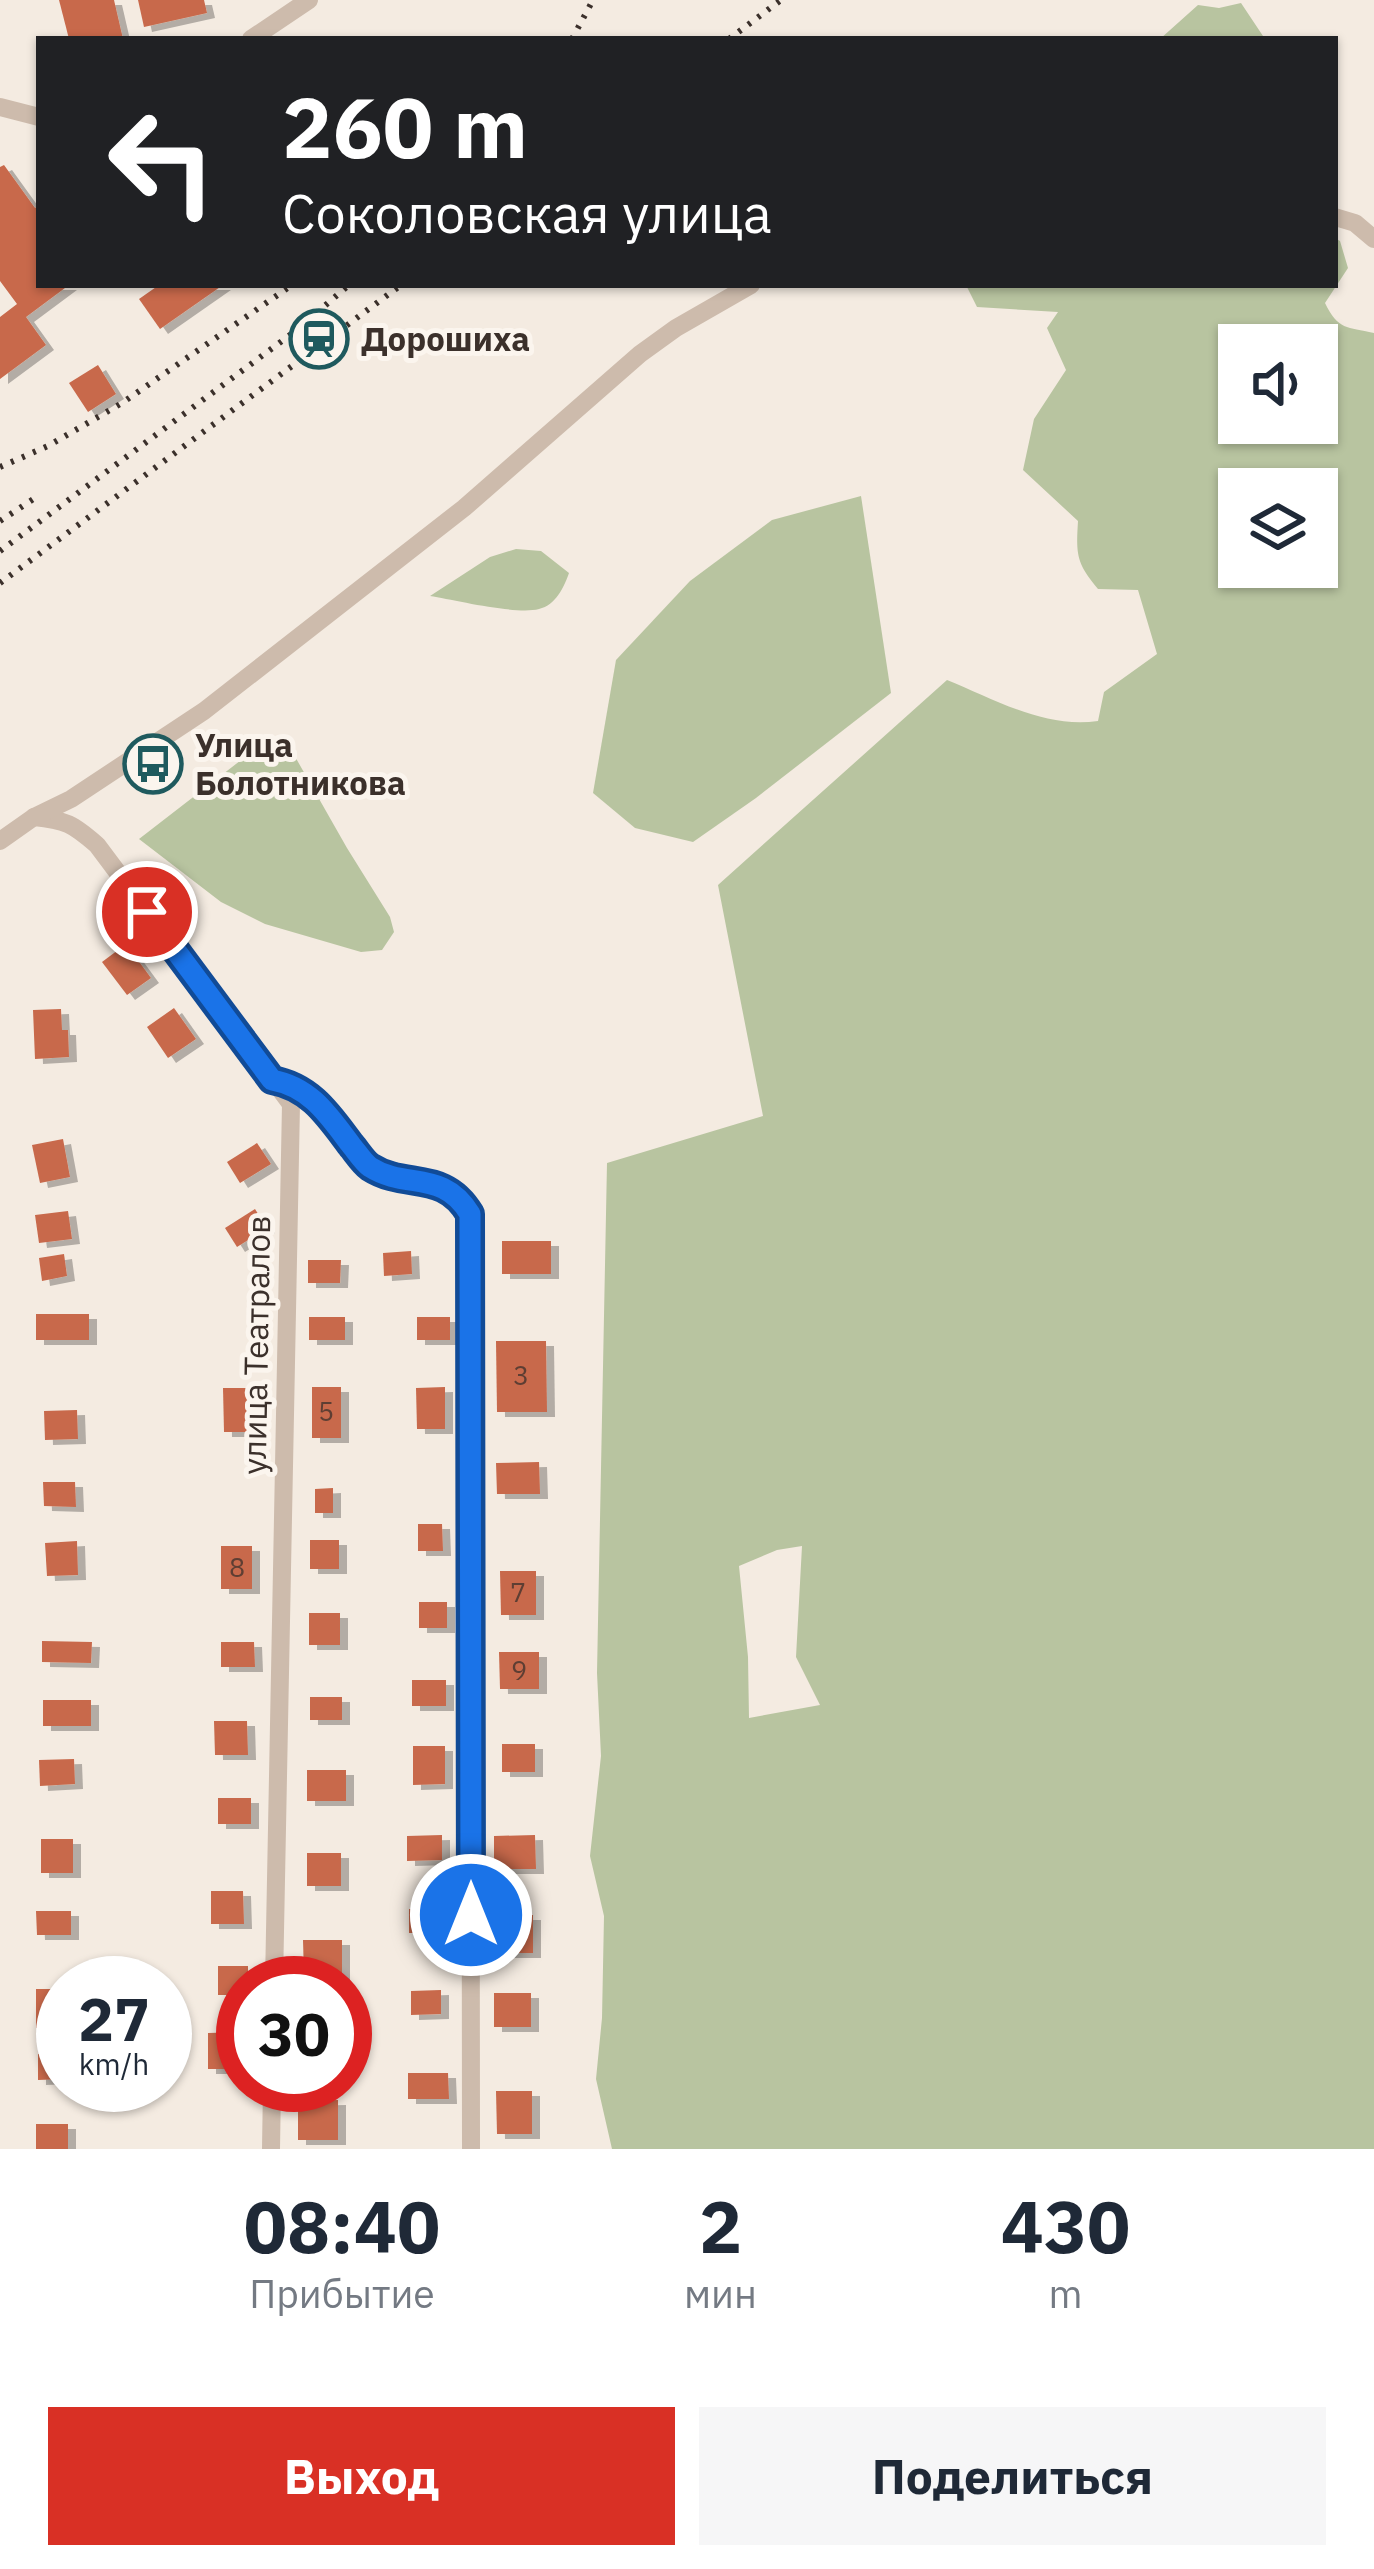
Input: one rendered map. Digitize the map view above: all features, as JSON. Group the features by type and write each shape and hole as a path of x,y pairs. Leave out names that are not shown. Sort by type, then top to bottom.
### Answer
{"street":[{"path":"255,36 309,0"},
{"path":"0,106 36,116"},
{"path":"1338,218 1374,239"},
{"path":"0,841 204,711 464,508 640,354 746,288"},
{"name":"улица Театралов","path":"34,817 61,819 97,845 291,1105 275,1956"},
{"path":"272,1080 314,1098 367,1166 441,1185 461,1198 470,1214 471,2149"},
{"path":"271,2149 272,2112"}],"green space":[{"path":"1241,3 1263,36 1163,36 1198,5 1219,8"},
{"path":"1338,240 1348,268 1338,283"},
{"path":"968,288 1335,288 1325,303 1339,323 1374,333 1374,2149 612,2149 596,2079 604,1916 590,1856 601,1756 597,1673 607,1163 763,1116 718,885 947,680 1039,717 1098,721 1104,692 1157,654 1138,590 1098,589 1079,558 1078,521 1023,470 1034,419 1066,370 1047,328 1058,312 977,307","holes":["802,1546 796,1657 820,1705 749,1718 739,1566 777,1550"]},
{"path":"861,496 891,693 693,842 635,828 593,793 616,660 690,581 772,520"},
{"path":"516,549 541,551 569,573 558,595 545,607 516,610 430,596 490,557"},
{"path":"285,739 390,917 394,932 382,950 361,952 265,924 221,902 139,839 267,740"}],"building":[{"path":"59,0 114,0 122,36 68,36"},
{"path":"138,0 204,0 207,13 144,27"},
{"path":"4,165 36,208 36,288 65,288 26,317 46,345 0,379 0,317 17,304 0,281 0,167"},
{"path":"155,288 219,288 160,329 139,299"},
{"path":"98,365 116,394 88,412 69,383"},
{"path":"126,944 151,978 127,995 102,962"},
{"path":"174,1008 196,1039 168,1058 147,1027"},
{"path":"61,1009 69,1057 35,1059 33,1010"},
{"path":"63,1139 70,1177 40,1183 32,1145"},
{"path":"257,1143 271,1164 240,1183 227,1162"},
{"path":"255,1209 267,1228 237,1247 225,1228"},
{"path":"68,1211 72,1239 39,1243 35,1215"},
{"path":"502,1241 551,1241 551,1274 502,1274"},
{"path":"411,1251 412,1274 384,1276 383,1253"},
{"path":"64,1254 67,1276 42,1281 39,1258"},
{"path":"308,1260 341,1260 340,1283 308,1283"},
{"path":"36,1314 89,1314 89,1340 36,1340"},
{"path":"309,1317 345,1317 345,1340 309,1340"},
{"path":"417,1317 450,1317 450,1340 417,1340"},
{"path":"496,1341 546,1341 547,1412 497,1412"},
{"path":"312,1387 341,1387 341,1438 312,1438"},
{"path":"445,1387 445,1429 417,1429 416,1388"},
{"path":"223,1388 255,1388 255,1432 224,1432"},
{"path":"77,1410 78,1439 45,1440 44,1411"},
{"path":"539,1462 540,1494 497,1494 496,1463"},
{"path":"43,1482 75,1482 76,1507 44,1506"},
{"path":"333,1488 333,1513 315,1513 315,1489"},
{"path":"418,1524 442,1524 443,1551 418,1551"},
{"path":"310,1540 339,1540 339,1569 310,1569"},
{"path":"77,1541 78,1575 47,1576 45,1543"},
{"path":"221,1546 252,1546 252,1589 221,1589"},
{"path":"500,1571 536,1571 536,1615 501,1615"},
{"path":"419,1602 447,1602 447,1628 419,1628"},
{"path":"309,1613 340,1613 340,1645 309,1645"},
{"path":"42,1641 92,1642 91,1663 42,1662"},
{"path":"221,1642 254,1642 255,1667 221,1667"},
{"path":"499,1652 539,1652 539,1689 500,1689"},
{"path":"412,1680 446,1680 446,1706 412,1706"},
{"path":"310,1697 342,1697 342,1720 310,1720"},
{"path":"43,1700 91,1700 91,1726 43,1726"},
{"path":"214,1721 247,1721 248,1755 215,1755"},
{"path":"502,1744 535,1744 535,1772 502,1772"},
{"path":"413,1746 445,1746 445,1784 413,1785"},
{"path":"74,1759 75,1784 40,1786 39,1760"},
{"path":"307,1770 346,1770 346,1801 307,1801"},
{"path":"218,1798 251,1798 251,1824 218,1824"},
{"path":"442,1835 442,1860 407,1861 407,1836"},
{"path":"535,1835 536,1869 494,1869 494,1836"},
{"path":"41,1839 73,1839 73,1873 41,1873"},
{"path":"307,1853 341,1853 341,1886 307,1886"},
{"path":"211,1891 243,1891 244,1924 211,1924"},
{"path":"409,1909 442,1909 442,1933 409,1933"},
{"path":"36,1911 71,1911 71,1935 37,1935"},
{"path":"500,1915 533,1915 533,1953 500,1953"},
{"path":"303,1940 342,1940 342,1956 303,1956"},
{"path":"441,1990 441,2014 411,2015 411,1991"},
{"path":"494,1993 531,1993 531,2027 494,2027"},
{"path":"208,2033 216,2033 216,2069 208,2069"},
{"path":"408,2073 448,2073 449,2099 408,2099"},
{"path":"496,2091 532,2091 532,2134 497,2134"},
{"path":"298,2112 338,2112 338,2140 298,2140"},
{"path":"36,2124 68,2124 68,2149 36,2149"}],"railway":[{"path":"574,36 593,0"},
{"path":"733,36 781,0"},
{"path":"0,467 48,446 122,403 288,288"},
{"path":"0,551 294,332 345,288"},
{"path":"0,583 397,288"},
{"path":"0,521 35,498"}],"place":[{"name":"Дорошиха","path":"319,339"},
{"name":"Улица Болотникова","path":"153,764"}],"route":[{"path":"147,912 272,1080 314,1098 367,1166 441,1185 461,1198 470,1214 471,1915"}]}
